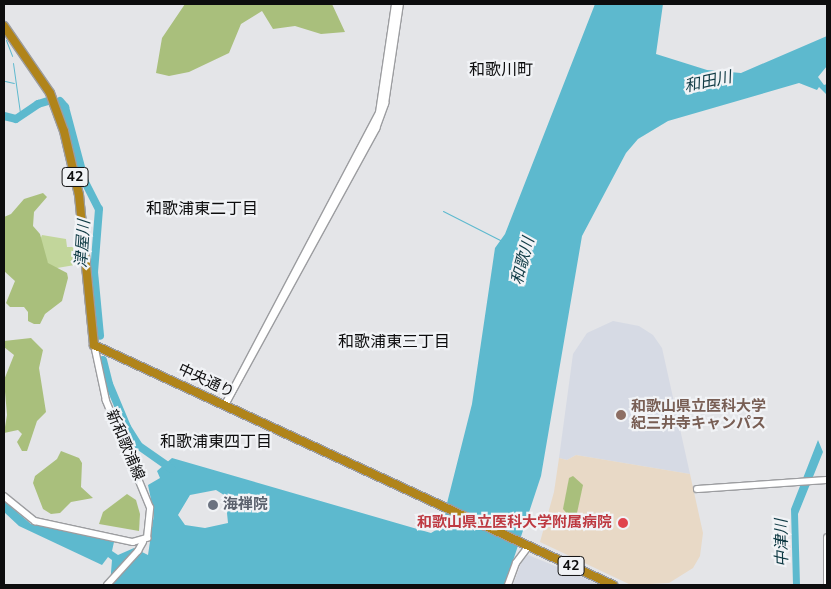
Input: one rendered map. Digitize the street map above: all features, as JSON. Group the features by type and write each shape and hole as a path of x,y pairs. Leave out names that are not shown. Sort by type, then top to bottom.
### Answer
{"highway":[{"name":"42","path":"4,26 50,93 64,131 79,195 94,345"},
{"name":"中央通り","path":"94,345 613,585"}],"street":[{"path":"225,405 379,113 395,4"},
{"path":"225,405 376,129 386,104 400,4"},
{"name":"新和歌浦線","path":"94,345 106,401 150,508 148,536 142,542 138,551 107,585"},
{"path":"697,489 827,480"},
{"path":"4,496 35,522 123,541 142,542"},
{"path":"827,538 827,585"},
{"path":"508,585 516,563 526,545"}],"shaded area":[{"name":"和歌山県立医科大学 紀三井寺キャンパス","path":"613,321 639,326 653,335 662,348 690,474 576,455 567,460 559,458 573,354 587,333"},
{"name":"和歌山県立医科大学附属病院","path":"576,455 690,474 703,533 700,556 693,568 669,583 631,585 540,542 554,492 559,458 567,460"},
{"path":"528,555 602,585 513,585 522,561"}],"green space":[{"path":"185,4 332,4 345,32 321,34 295,26 273,29 262,11 241,24 229,53 189,72 169,76 156,73 162,38"},
{"path":"43,193 47,197 34,212 33,226 40,234 48,263 67,273 68,278 62,301 45,314 40,324 34,324 28,321 28,312 24,307 10,307 6,303 15,281 4,271 4,217 11,214 24,199"},
{"path":"42,235 66,239 67,247 78,247 81,264 51,269 38,245"},
{"path":"31,338 43,350 39,368 46,412 37,421 27,451 22,451 17,442 22,434 18,430 4,433 7,415 4,380 14,355 4,347 4,341"},
{"path":"61,451 79,458 82,463 81,487 93,498 71,502 60,513 51,514 43,509 33,483 35,476 57,459"},
{"path":"573,476 583,485 577,513 570,517 563,509 569,478"},
{"path":"127,494 136,500 140,514 139,531 99,524 103,512"}],"water":[{"path":"595,4 663,4 656,54 707,70 741,73 827,36 827,66 818,77 824,85 827,84 827,95 819,87 817,90 799,83 668,121 638,139 626,153 582,236 541,476 505,585 110,585 112,560 108,557 102,565 19,526 4,512 4,501 31,524 114,542 112,551 118,555 134,548 148,555 154,514 148,485 160,478 157,471 172,458 431,533 441,527 472,404 495,248 505,234","holes":["216,490 232,500 227,513 228,523 205,528 185,525 178,515 190,495"]},
{"path":"818,440 823,452 798,514 800,585 793,585 791,509"}],"waterway":[{"path":"6,40 12,56"},
{"path":"13,63 20,113 23,115"},
{"path":"5,81 14,83"},
{"name":"津屋川","path":"4,116 16,119 38,104 48,101"},
{"name":"津屋川","path":"60,101 65,107 85,182 99,209 94,272 100,336"},
{"path":"443,211 500,240"},
{"name":"津屋川","path":"103,360 109,384 127,427 139,446 171,468"}],"place":[{"name":"和歌山県立医科大学 紀三井寺キャンパス","path":"621,415"},
{"name":"海禅院","path":"213,505"},
{"name":"和歌山県立医科大学附属病院","path":"623,523"}],"district":[{"name":"和歌川町","path":"501,70"},
{"name":"和歌浦東二丁目","path":"202,209"},
{"name":"和歌浦東三丁目","path":"394,342"},
{"name":"和歌浦東四丁目","path":"216,442"}],"water label":[{"name":"和田川","path":"708,82"},
{"name":"和歌川","path":"523,261"},
{"name":"中津川","path":"782,543"}]}
